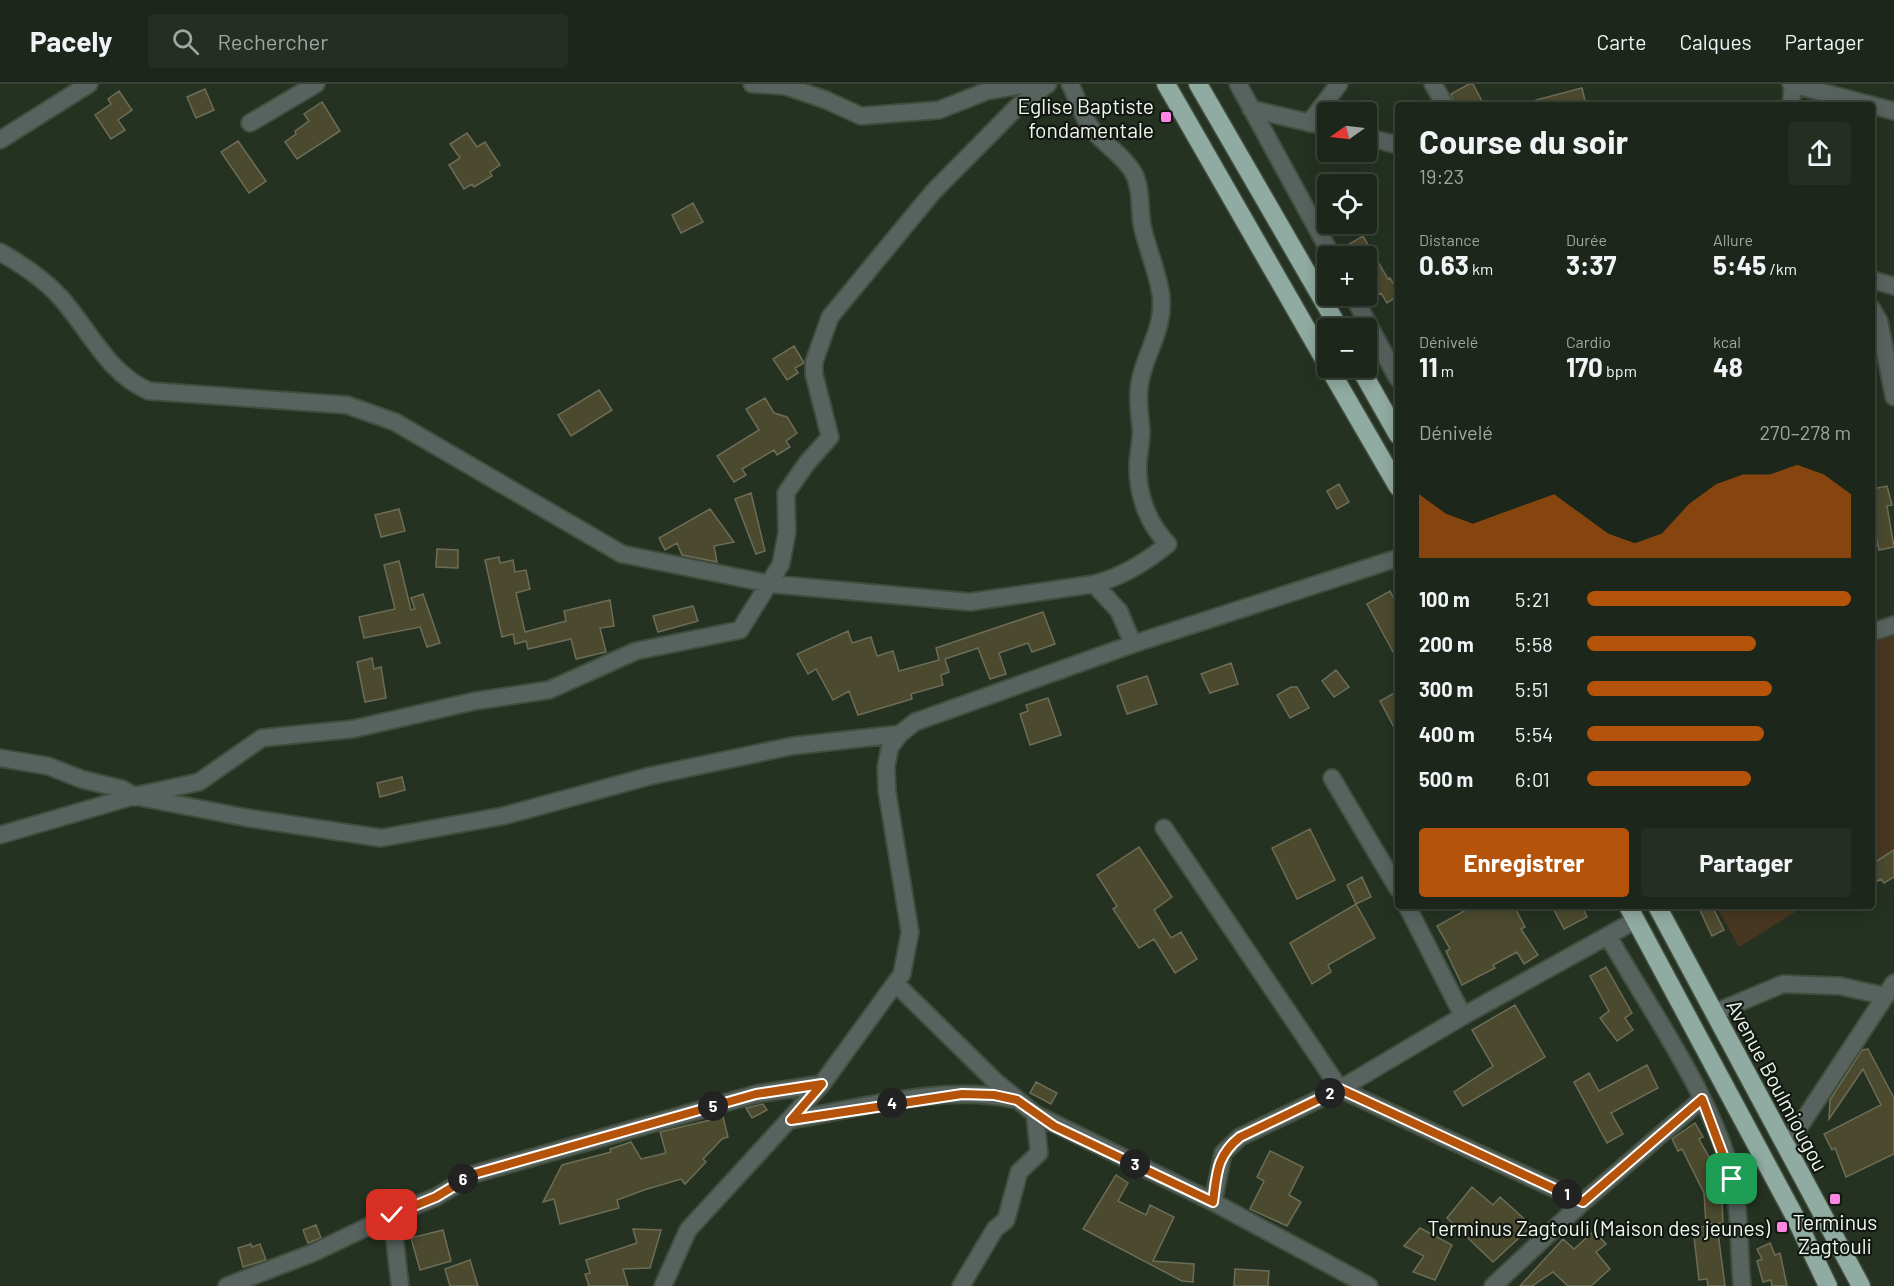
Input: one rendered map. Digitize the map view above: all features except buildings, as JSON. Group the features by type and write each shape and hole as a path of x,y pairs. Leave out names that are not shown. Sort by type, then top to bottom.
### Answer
{"highway":[{"path":"1166,84 1317,348"},
{"path":"1198,84 1333,318"},
{"path":"1334,378 1395,482"},
{"path":"1366,378 1395,430"},
{"name":"Avenue Boulmiougou","path":"1659,909 1861,1286"},
{"path":"1632,913 1794,1215 1828,1286"}],"street":[{"path":"0,140 89,84"},
{"path":"249,123 316,84"},
{"path":"752,84 785,86 826,100 861,116 939,110 987,91 1027,84"},
{"path":"811,84 826,100"},
{"path":"0,836 134,796 198,782 262,738 315,730 352,729 475,701 549,690 636,651 740,630 771,584 781,564 787,532 786,493 807,463 831,437 814,374 814,362 830,317 947,177 1017,107 1048,84"},
{"path":"0,252 21,264 59,296 114,367 132,384 149,391 176,394 347,405 395,422 622,554 771,584 970,602 1094,584 1146,562 1168,544 1157,533 1147,514 1140,490 1137,465 1141,430 1138,395 1142,371 1162,320 1161,296 1142,226 1138,200 1140,187 1133,172 1117,152 1090,127 1070,84"},
{"path":"1238,84 1326,246"},
{"path":"1309,123 1339,84"},
{"path":"1433,84 1444,102"},
{"path":"1791,102 1792,84 1860,102"},
{"path":"1875,106 1894,111"},
{"path":"1251,109 1317,125"},
{"path":"1377,140 1395,144"},
{"path":"1875,281 1894,286"},
{"path":"1358,306 1395,373"},
{"path":"1875,314 1880,321 1894,397"},
{"path":"663,1286 688,1230 822,1084 902,974 910,932 887,791 886,767 890,747 900,734 915,722 1133,644 1395,559"},
{"path":"1094,584 1119,611 1133,644"},
{"path":"1875,631 1894,625"},
{"path":"0,758 48,766 81,779 122,789 134,796 248,818 381,838 503,816 650,776 792,746 900,734"},
{"path":"1332,778 1395,884"},
{"path":"1164,828 1340,1089 1583,1202"},
{"path":"1409,909 1463,1016"},
{"path":"1213,1202 1219,1163 1231,1144 1240,1137 1340,1089 1463,1016 1608,936 1632,913"},
{"path":"1608,936 1702,1099 1732,1179 1742,1286"},
{"path":"896,984 1017,1100 1035,1114 1213,1202 1370,1286"},
{"path":"1714,1013 1783,984 1891,988"},
{"path":"1786,1147 1891,988"},
{"path":"227,1286 315,1252 392,1215 436,1197 474,1174 756,1094 822,1084"},
{"path":"791,1120 962,1094 994,1095 1017,1100"},
{"path":"1493,1286 1583,1202 1702,1099"},
{"path":"961,1286 995,1230 1006,1220 1019,1172 1039,1153 1035,1114"},
{"path":"392,1215 400,1286"}],"shaded area":[{"path":"1894,625 1894,851 1875,863 1875,631"},
{"path":"1718,909 1800,909 1739,947"}],"place":[{"name":"Eglise Baptiste fondamentale","path":"1166,117"},
{"name":"Terminus Zagtouli","path":"1835,1199"},
{"name":"Terminus Zagtouli (Maison des jeunes)","path":"1782,1227"}],"route":[{"path":"392,1215 436,1197 474,1174 756,1094 822,1084 791,1120 910,1100 962,1094 994,1095 1017,1100 1054,1126 1213,1202 1219,1163 1231,1144 1240,1137 1340,1089 1583,1202 1702,1099 1724,1152 1732,1179"}]}
